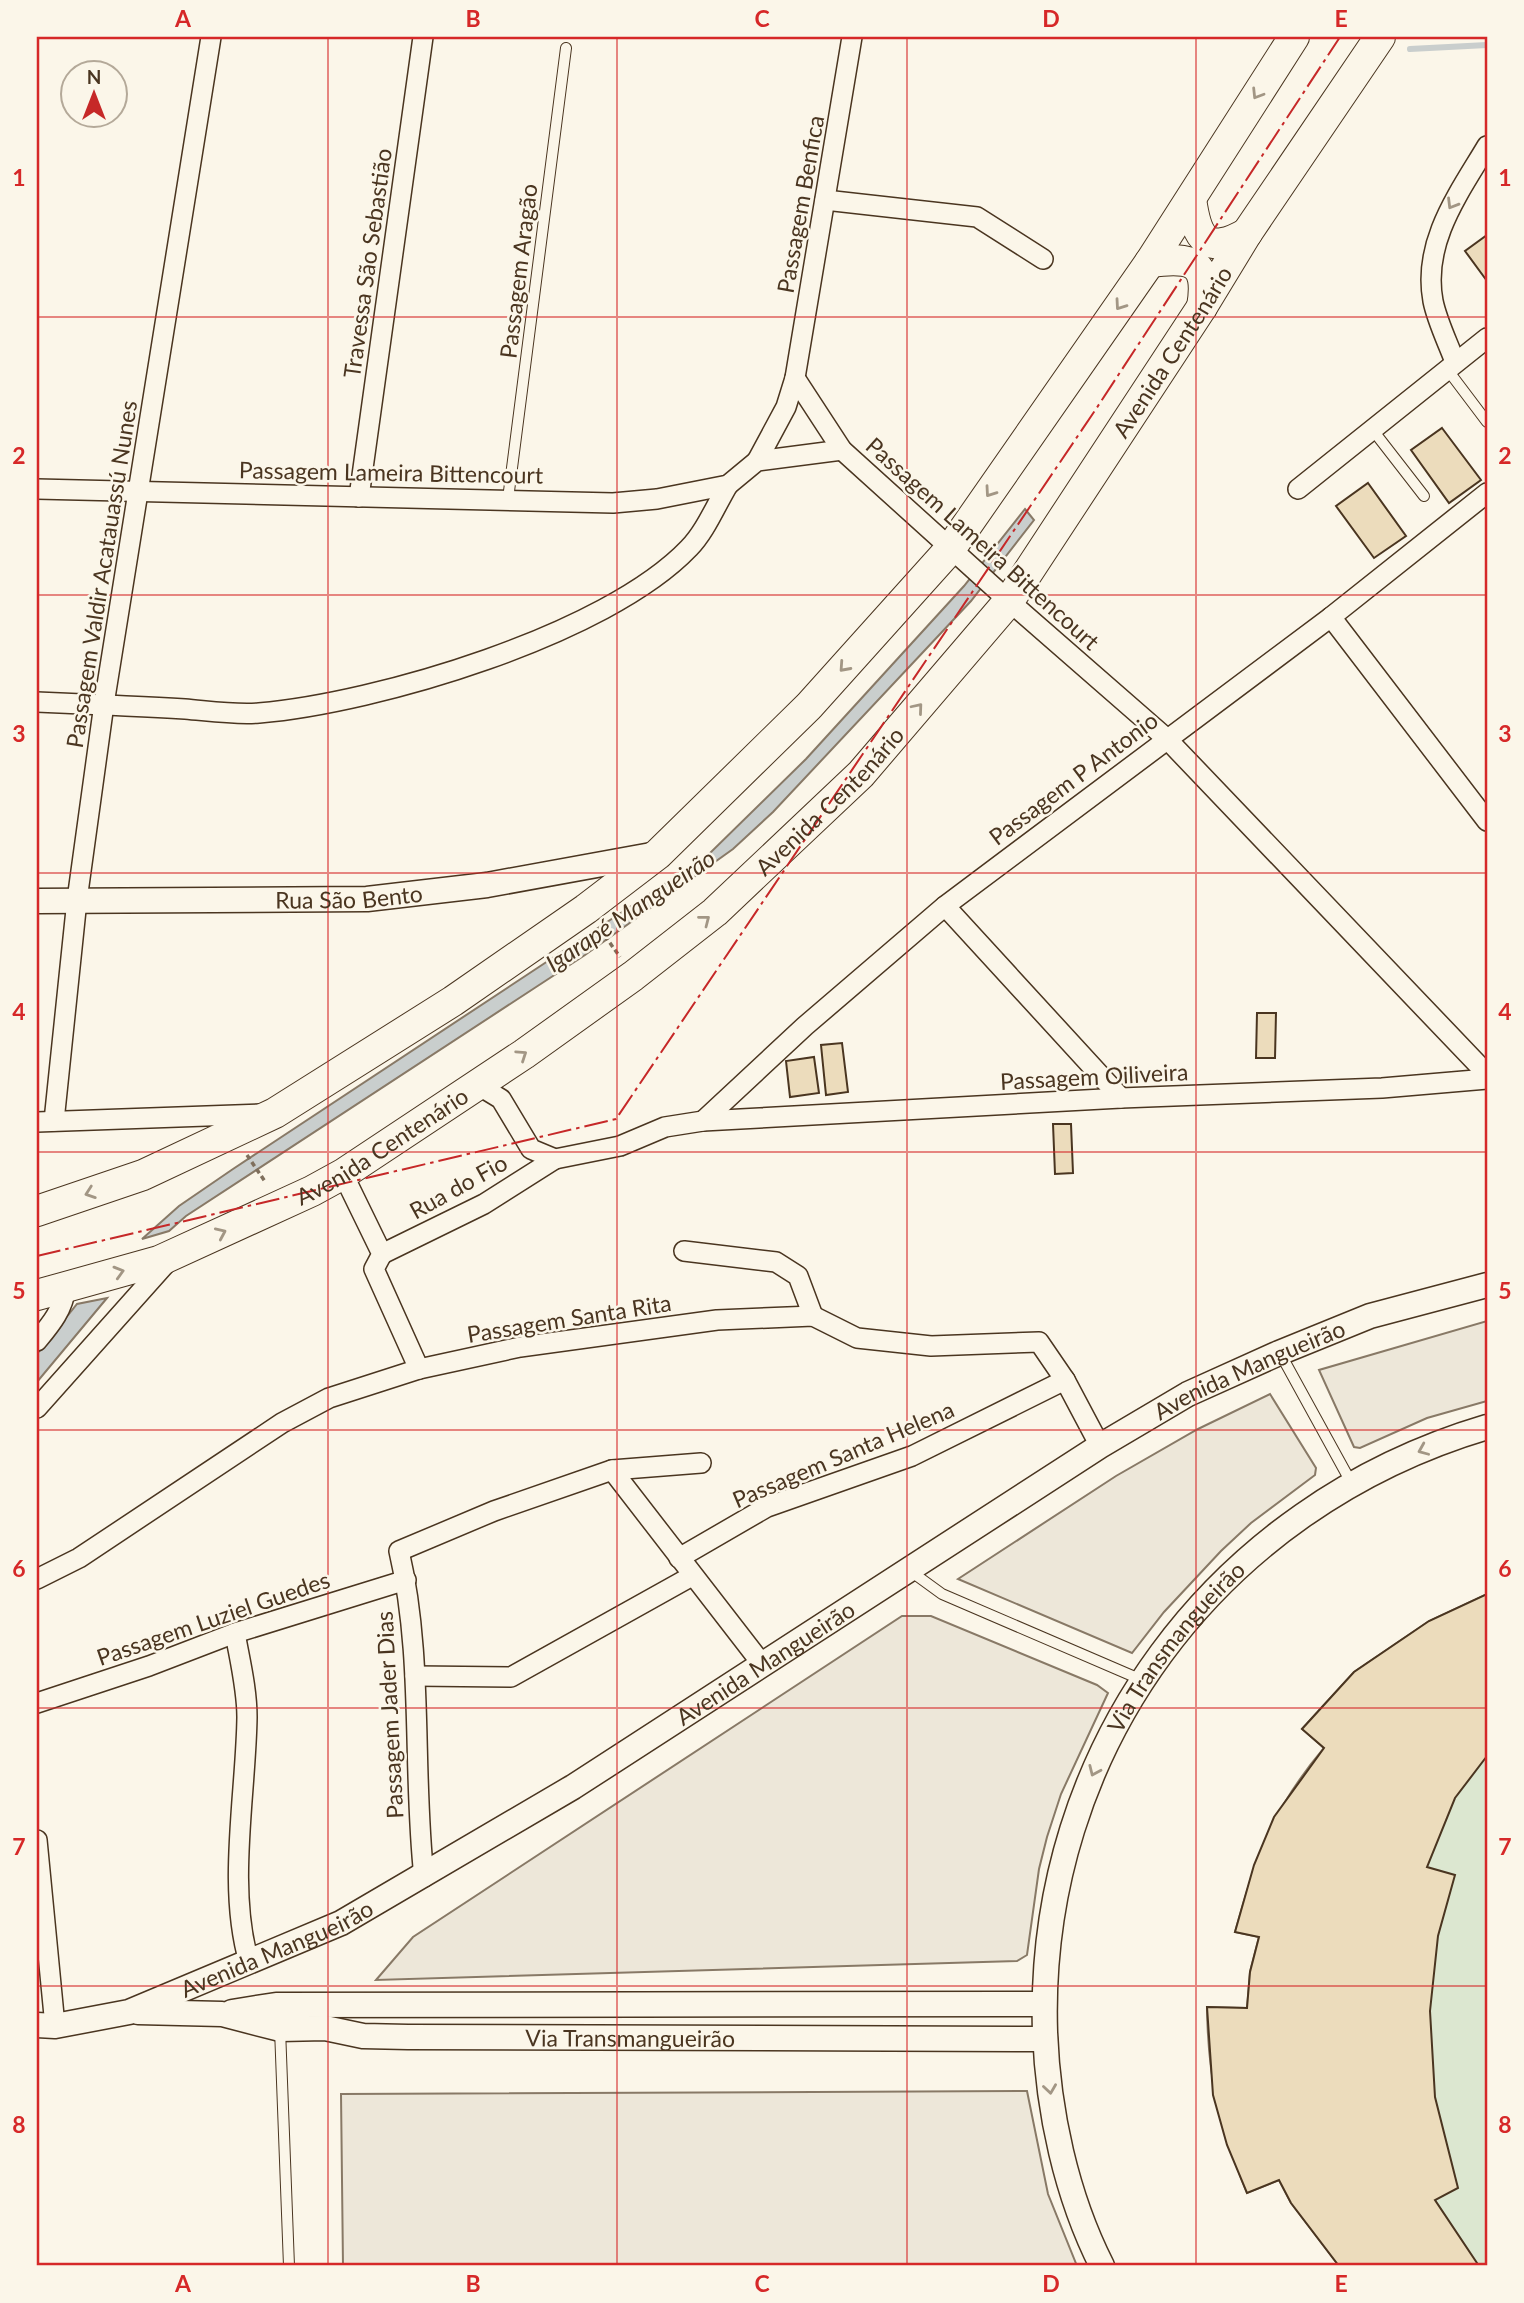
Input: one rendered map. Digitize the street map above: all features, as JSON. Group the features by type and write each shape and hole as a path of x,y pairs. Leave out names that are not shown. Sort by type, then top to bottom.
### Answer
{"main road":[{"path":"37,1211 143,1175 275,1113 453,1001 586,909 658,854 809,706 956,553 1150,262 1294,37"},
{"path":"1349,81 1373,37"},
{"name":"Avenida Centenário","path":"37,1295 174,1254 312,1191 343,1174 478,1085 633,976 715,912 862,774 1004,598 1202,307 1247,233 1380,37"},
{"path":"1191,199 1195,224 1200,234 1213,244 1226,245 1247,233"},
{"path":"1150,262 1188,261 1199,269 1206,283 1202,307"}],"street":[{"name":"Passagem Valdir Acatauassú Nunes","path":"46,1121 104,705 211,37"},
{"name":"Travessa São Sebastião","path":"359,497 423,37"},
{"name":"Passagem Benfica","path":"757,461 786,407 795,379 852,37"},
{"path":"1450,365 1433,300 1433,257 1445,216 1487,145"},
{"path":"825,200 977,217 1043,259"},
{"path":"1298,489 1487,338"},
{"path":"795,379 842,450"},
{"name":"Passagem Lameira Bittencourt","path":"37,489 613,503 657,499 727,485 757,461 842,450 1004,598 1166,738 1487,1076"},
{"path":"37,702 258,713 370,694 462,668 537,642 611,604 650,580 690,548 727,485"},
{"name":"Passagem P Antonio","path":"703,1121 805,1026 945,906 1331,617 1487,493"},
{"path":"1331,617 1487,821"},
{"name":"Rua São Bento","path":"37,901 367,899 487,885 658,854"},
{"path":"945,906 1121,1098"},
{"name":"Passagem Oiliveira","path":"555,1158 620,1146 665,1127 703,1121 1121,1098 1382,1088 1487,1076"},
{"path":"478,1085 501,1099 531,1149 555,1158"},
{"path":"46,1121 275,1113"},
{"name":"Rua do Fio","path":"382,1254 484,1204 555,1158"},
{"path":"343,1174 382,1254 374,1269 419,1369"},
{"path":"684,1251 776,1262 798,1276 813,1316"},
{"path":"37,1408 174,1254"},
{"name":"Avenida Mangueirão","path":"46,2025 129,2012 341,1923 424,1877 573,1787 1101,1446 1188,1394 1370,1316 1487,1285"},
{"path":"37,1341 56,1319 64,1304 66,1287"},
{"name":"Passagem Santa Rita","path":"37,1579 79,1558 305,1410 329,1398 419,1369 520,1346 717,1320 813,1316 857,1338 931,1346 1039,1342 1065,1381 1101,1446"},
{"name":"Passagem Santa Helena","path":"679,1558 767,1507 912,1456 1065,1381"},
{"name":"Via Transmangueirão","path":"1102,2266 1067,2174 1055,2122 1045,2039 1044,2004 1049,1925 1062,1860 1087,1785 1109,1737 1142,1680 1181,1626 1226,1578 1275,1534 1352,1484 1425,1449 1487,1427"},
{"path":"612,1470 701,1463"},
{"path":"612,1470 762,1664"},
{"name":"Passagem Jader Dias","path":"424,1877 418,1810 414,1632 399,1551 494,1511 612,1470"},
{"path":"415,1676 511,1677 692,1576"},
{"name":"Passagem Luziel Guedes","path":"37,1703 149,1667 235,1633 405,1580"},
{"path":"235,1633 247,1715 240,1797 240,1900 243,1943 249,1962"},
{"path":"37,1840 46,2025"},
{"name":"Via Transmangueirão","path":"129,2012 218,2014 276,2005 1044,2004"},
{"name":"Via Transmangueirão","path":"218,2014 281,2029 325,2028 363,2036 1045,2039"}],"lane":[{"name":"Passagem Aragão","path":"508,499 566,48"},
{"path":"1450,365 1487,422"},
{"path":"1372,429 1424,496"},
{"path":"1279,1353 1352,1484"},
{"path":"908,1570 942,1594 1142,1680"},
{"path":"281,2029 289,2266"}],"path":[{"path":"594,921 622,960"},
{"path":"244,1150 266,1184"}],"green space":[{"path":"1487,1594 1487,2266 1339,2266 1291,2203 1279,2180 1247,2193 1222,2124 1217,2102 1210,2058 1207,2007 1247,2008 1250,1972 1259,1937 1235,1932 1259,1856 1278,1813 1324,1748 1302,1729 1354,1672 1429,1621"}],"shaded area":[{"path":"1487,1321 1487,1401 1427,1418 1360,1448 1354,1447 1319,1370"},
{"path":"1270,1394 1316,1468 1315,1475 1251,1523 1221,1551 1164,1612 1132,1653 958,1579 1116,1476 1198,1429"},
{"path":"902,1616 931,1616 1097,1685 1108,1693 1061,1794 1047,1837 1039,1869 1027,1955 1017,1961 376,1980 413,1937"},
{"path":"1027,2091 1048,2194 1077,2266 343,2266 341,2094"}],"water":[{"name":"Igarapé Mangueirão","path":"1025,509 1034,520 971,601 773,812 733,849 585,955 186,1216 169,1231 142,1239 179,1206 233,1169 707,856 806,759 964,586"},
{"path":"107,1298 37,1382 37,1354 77,1304"}],"building":[{"path":"1487,235 1487,281 1465,251"},
{"path":"1442,428 1481,480 1449,503 1411,450"},
{"path":"1368,483 1406,536 1374,558 1336,506"},
{"path":"1257,1013 1276,1013 1275,1058 1256,1058"},
{"path":"842,1043 848,1092 826,1095 821,1045"},
{"path":"814,1057 819,1093 790,1097 786,1061"},
{"path":"1053,1124 1071,1124 1073,1173 1055,1174"},
{"path":"1487,1594 1487,1756 1455,1798 1427,1867 1455,1875 1438,1936 1430,2011 1435,2097 1458,2188 1435,2200 1479,2266 1339,2266 1291,2203 1279,2180 1247,2193 1227,2145 1213,2095 1207,2007 1247,2008 1250,1972 1259,1937 1235,1932 1254,1865 1274,1817 1324,1748 1302,1729 1354,1672 1429,1621"}],"waterway":[{"path":"1410,49 1487,45"}],"power":[{"path":"37,1256 616,1119 1096,409 1340,37"}]}
